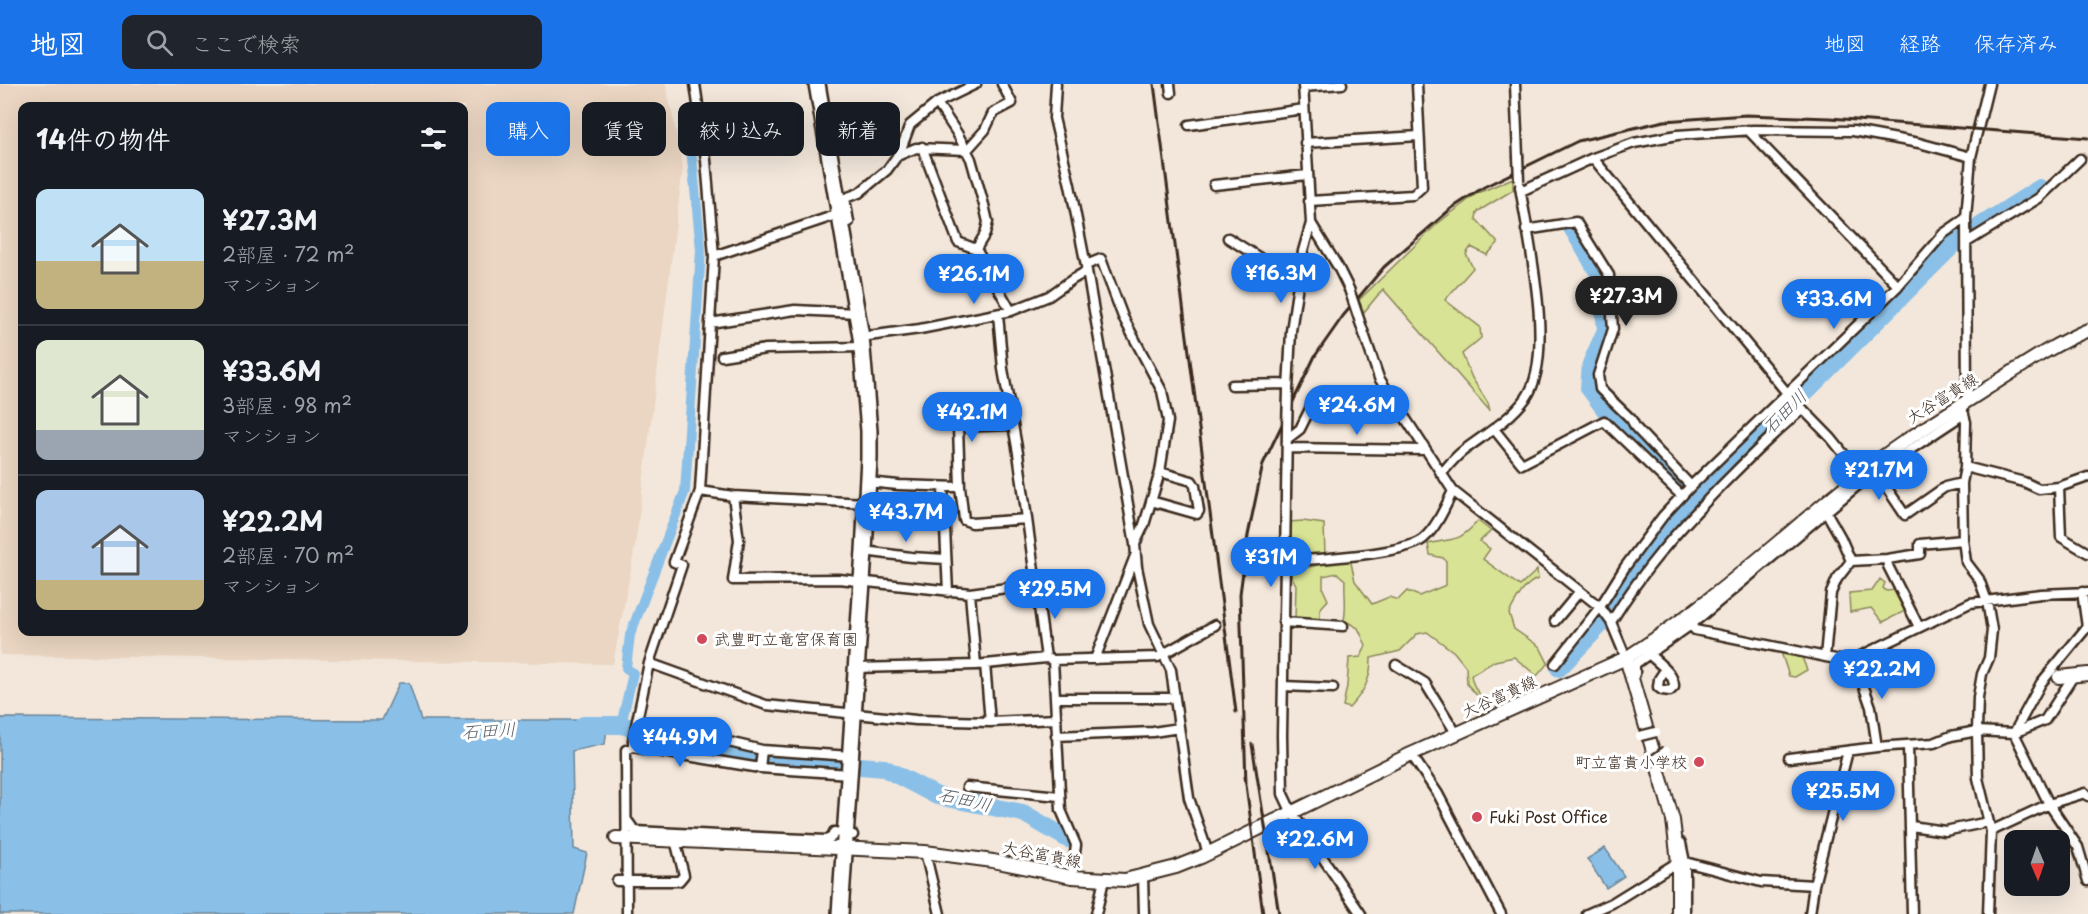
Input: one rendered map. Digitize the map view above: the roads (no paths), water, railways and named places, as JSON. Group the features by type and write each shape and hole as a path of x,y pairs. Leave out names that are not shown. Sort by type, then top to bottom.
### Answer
{"highway":[{"path":"817,84 840,204 856,313 863,340 868,431 868,482 848,839 840,914"}],"main road":[{"name":"大谷富貴線","path":"621,838 826,848 848,839 993,861 1072,878 1104,880 1125,880 1176,867 1456,733 1642,653 1688,621 1825,509 1860,474 1909,438 1951,417 2036,357 2088,330"},
{"path":"1626,658 1633,675 1673,820 1682,862 1678,914"},
{"path":"2059,677 2088,674"}],"street":[{"path":"633,747 649,663 682,565 674,562 700,491 714,256 706,160 695,84"},
{"path":"714,256 840,204 859,193 887,170 897,157 910,125 937,103 976,84"},
{"path":"967,150 985,130 993,113 1012,104 1002,84"},
{"path":"1056,84 1054,118 1087,268 1149,624 1171,670 1189,798 1208,853"},
{"path":"1342,84 1303,85 1311,223 1298,282 1291,331 1288,387 1283,622 1283,794 1291,811 1361,914"},
{"path":"1309,201 1413,195 1422,187 1417,84"},
{"path":"1441,474 1461,453 1494,429 1525,399 1535,381 1540,358 1538,305 1520,186 1515,84"},
{"path":"1988,914 1991,831 1978,778 1977,731 1978,697 1989,658 1992,630 1987,601 1979,579 1966,562 1963,540 1962,483 1965,467 1966,422 1964,407 1966,222 1971,157 1989,84"},
{"path":"937,103 971,159 988,222 985,234 976,249"},
{"path":"1189,125 1304,109"},
{"path":"1520,186 1634,143 1677,135 1748,130 1853,131 1919,143 1971,157"},
{"path":"1748,130 1898,286"},
{"path":"1305,143 1419,136"},
{"path":"897,157 922,147 967,150"},
{"path":"922,147 958,242 976,249 1011,311"},
{"path":"1593,158 1787,393 1831,438 1860,474"},
{"path":"1967,242 2039,198 2080,159"},
{"path":"1214,185 1307,175"},
{"path":"840,204 863,340 870,365"},
{"path":"1527,230 1576,222 1609,275 1613,329 1598,375 1600,389 1618,405 1636,428 1691,486"},
{"path":"1555,664 1600,607 1663,516 1691,486 1898,286 1943,234 1966,222"},
{"path":"1311,223 1349,289 1379,378 1453,491 1600,607 1611,622 1626,658"},
{"path":"1228,238 1298,282"},
{"path":"722,356 766,349 863,340 1011,311 1049,296 1101,259 1123,317 1162,391 1168,421 1160,472 1095,659"},
{"path":"710,323 795,310 856,313"},
{"path":"998,314 1003,369 1055,698 1061,810 1076,845 1072,878"},
{"path":"1232,385 1288,387"},
{"path":"1287,443 1300,429 1316,397"},
{"path":"1611,622 1639,579 1676,533 1774,432 1802,407"},
{"path":"1851,561 1825,509 1951,417"},
{"path":"1494,429 1522,464 1604,422 1682,496"},
{"path":"1012,425 958,427 960,487 964,520 972,523 1027,519"},
{"path":"1287,443 1426,450"},
{"path":"1965,467 2024,482 2039,489 2059,487 2088,477"},
{"path":"1151,501 1197,514 1199,511 1192,481 1160,472"},
{"path":"1876,472 1905,515 1945,487 1962,483"},
{"path":"868,482 943,488 960,487"},
{"path":"2059,487 2061,537 2086,549"},
{"path":"943,488 948,592"},
{"path":"700,491 733,496 866,503"},
{"path":"1285,561 1312,560 1408,546 1422,540 1430,531 1453,491"},
{"path":"733,496 739,540 733,580 839,579 970,593 1036,584"},
{"path":"1825,657 1831,593 1837,579 1851,561 1920,554 1920,544 1963,540"},
{"path":"864,551 946,559"},
{"path":"1887,559 1888,566 1919,627"},
{"path":"1555,621 1580,591"},
{"path":"1688,621 1695,630 1845,661 1854,660 1970,603 2041,594 2085,592 2087,627 2041,683 2014,733 2049,804 2078,847 2088,881"},
{"path":"970,593 990,722"},
{"path":"1283,622 1343,626"},
{"path":"856,668 981,665 1049,659 1158,657 1215,625"},
{"path":"1633,675 1635,664 1642,653 1665,670"},
{"path":"1854,660 1871,707 1877,747"},
{"path":"649,663 766,705 916,720 990,722 1056,719"},
{"path":"1395,665 1425,683 1456,733"},
{"path":"1789,758 1877,747 1934,743 1951,736 1977,731 2014,733 2045,720 2074,675"},
{"path":"1283,686 1333,688"},
{"path":"1055,698 1174,699"},
{"path":"637,720 762,750 851,756"},
{"path":"1056,736 1153,732 1179,728"},
{"path":"1640,736 1656,732"},
{"path":"1908,745 1912,914"},
{"path":"627,914 622,881 621,838 626,820 626,750 633,747 760,768 850,774"},
{"path":"760,768 762,750"},
{"path":"1646,765 1666,751"},
{"path":"1810,914 1814,885 1848,751"},
{"path":"1411,754 1438,794 1501,914"},
{"path":"967,787 1059,795"},
{"path":"1991,831 2049,804 2085,794 2088,796"},
{"path":"626,820 635,831 826,848"},
{"path":"1911,826 1945,831 1988,822"},
{"path":"622,881 679,881 684,875 675,840"},
{"path":"925,852 940,914"},
{"path":"1682,862 1685,914"},
{"path":"1587,914 1612,903 1682,862 1761,882 1814,885"},
{"path":"1143,876 1144,914"},
{"path":"1096,914 1104,880"}],"water":[{"path":"399,683 409,683 421,720 608,720 605,744 572,751 574,849 587,853 574,914 0,914 0,718 382,720"},
{"path":"1605,848 1624,876 1606,888 1587,859"}],"waterway":[{"path":"621,725 633,673 626,668 630,635 685,491 701,250 692,156"},
{"name":"石田川","path":"1559,668 1600,625 1652,548 1696,501 1958,240 2040,188"},
{"path":"1571,226 1601,277 1606,330 1591,364 1589,388 1606,411 1683,487"},
{"name":"石田川","path":"583,725 621,725 713,749 758,757"},
{"name":"石田川","path":"764,758 837,765"},
{"name":"石田川","path":"860,766 884,768 937,796 1023,813 1068,839"}],"tunnel":[{"path":"2080,159 2088,152"}],"railway":[{"path":"1154,84 1236,712"},
{"path":"1246,784 1240,594 1248,535 1263,464 1315,356 1343,316 1384,267 1452,208 1484,187 1578,141 1664,121 1746,115 1830,118 2088,138"},
{"path":"1252,744 1279,914"},
{"path":"1245,777 1263,914"}],"place":[{"name":"武豊町立竜宮保育園","path":"702,639"},
{"name":"町立富貴小学校","path":"1699,762"},
{"name":"Fuki Post Office","path":"1477,817"}]}
